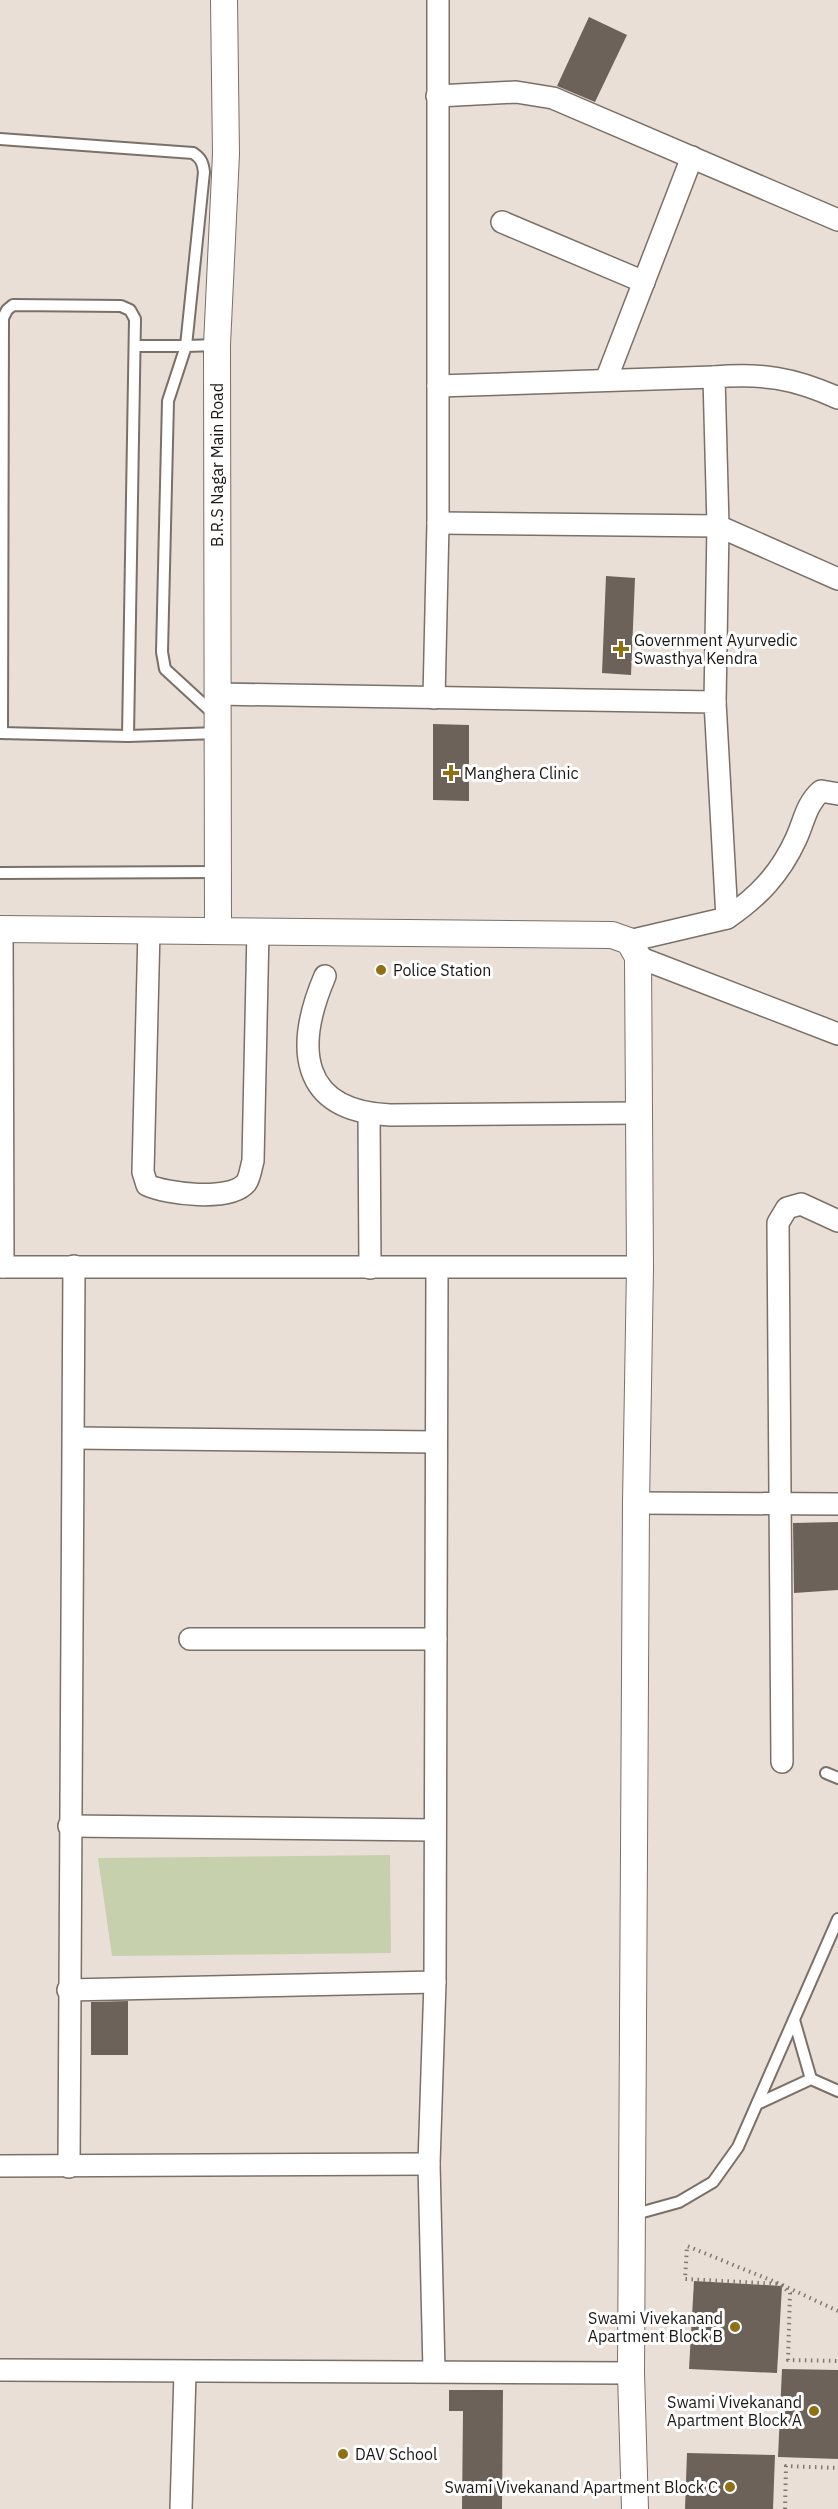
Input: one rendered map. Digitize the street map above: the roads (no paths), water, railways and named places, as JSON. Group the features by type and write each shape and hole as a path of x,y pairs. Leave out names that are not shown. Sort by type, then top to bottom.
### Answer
{"street":[{"name":"B.R.S Nagar Main Road","path":"218,930 220,872 218,345 226,154 224,0"},
{"path":"434,698 438,523 438,0"},
{"path":"437,96 516,92 553,98 838,220"},
{"path":"606,381 692,157"},
{"path":"502,222 644,282"},
{"path":"438,386 752,374 783,378 838,398"},
{"path":"714,377 718,526 715,702 727,918"},
{"path":"438,523 718,526 838,579"},
{"path":"218,715 434,698 715,702"},
{"path":"634,949 727,918 756,899 778,871 796,840 812,799 821,791 838,794"},
{"path":"640,1267 437,1269 2,1267 1,929 612,935 634,949 838,1034"},
{"path":"149,930 143,1172 147,1185 160,1190 214,1194 234,1191 247,1182 253,1161 258,930"},
{"path":"634,949 641,1113 636,1503 631,2373 635,2509"},
{"path":"325,976 312,1006 306,1035 312,1068 322,1092 346,1108 369,1114 641,1113"},
{"path":"369,1114 370,1268"},
{"path":"782,1762 778,1504 778,1223 787,1208 801,1204 838,1221"},
{"path":"69,2167 68,1990 74,1266"},
{"path":"434,2370 429,2164 435,1982 437,1269"},
{"path":"74,1438 435,1442"},
{"path":"636,1503 838,1503"},
{"path":"190,1639 436,1639"},
{"path":"69,1826 434,1830"},
{"path":"68,1990 435,1982"},
{"path":"0,2166 429,2164"},
{"path":"0,2370 185,2373 434,2370 631,2373"},
{"path":"181,2509 185,2373"}],"lane":[{"path":"0,139 193,153 199,156 203,164 186,346 168,401 162,652 165,669 177,682 218,715"},
{"path":"128,736 135,319 130,310 121,306 13,305 3,318 1,344 1,733 128,736 218,715"},
{"path":"135,346 218,345"},
{"path":"0,873 220,872"},
{"path":"825,1773 838,1778"},
{"path":"632,2215 679,2202 713,2182 738,2147 838,1919"},
{"path":"794,2020 811,2079"},
{"path":"757,2104 811,2079 838,2091"}],"place":[{"name":"Government Ayurvedic Swasthya Kendra","path":"621,649"},
{"name":"Manghera Clinic","path":"451,773"},
{"name":"Police Station","path":"381,970"},
{"name":"Swami Vivekanand Apartment Block B","path":"735,2327"},
{"name":"Swami Vivekanand Apartment Block A","path":"814,2411"},
{"name":"DAV School","path":"343,2454"},
{"name":"Swami Vivekanand Apartment Block C","path":"730,2487"}]}
